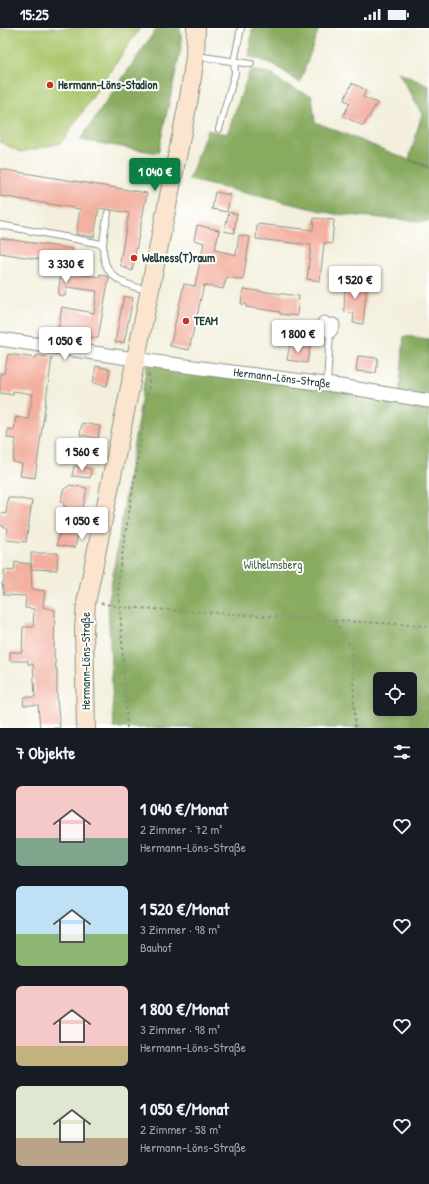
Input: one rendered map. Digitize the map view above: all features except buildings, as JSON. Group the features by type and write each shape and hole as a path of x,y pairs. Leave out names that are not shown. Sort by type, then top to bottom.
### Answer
{"street":[{"name":"Hermann-Löns-Straße","path":"86,728 84,636 86,603 142,360 148,290 165,220 195,56 196,28"},
{"path":"0,339 142,360"},
{"name":"Hermann-Löns-Straße","path":"142,360 327,384 429,401"}],"lane":[{"path":"219,129 235,73 234,62 241,28"},
{"path":"195,56 250,64"},
{"path":"108,213 102,244 104,262 110,272 120,281 148,290"},
{"path":"0,225 102,244"},
{"path":"327,384 329,326"}],"path":[{"path":"127,728 118,580 149,390 142,360"},
{"path":"86,603 335,621 429,626"},
{"path":"335,621 352,649 355,728"}],"green space":[{"name":"Hermann-Löns-Stadion","path":"0,28 140,28 61,143 21,152 0,142"},
{"path":"157,28 180,28 182,44 158,153 80,140"},
{"path":"252,28 319,28 300,83 275,65 249,56"},
{"path":"250,70 270,73 284,84 312,96 315,122 429,168 429,222 335,214 189,180 207,130 227,134"},
{"path":"398,72 429,86 429,167 409,159 422,114"},
{"name":"Wilhelmsberg","path":"404,336 429,339 429,728 114,728 108,604 147,364 399,399"}],"place":[{"name":"Hermann-Löns-Stadion","path":"50,85"},
{"name":"Wellness(T)raum","path":"134,258"},
{"name":"TEAM","path":"186,321"}]}
